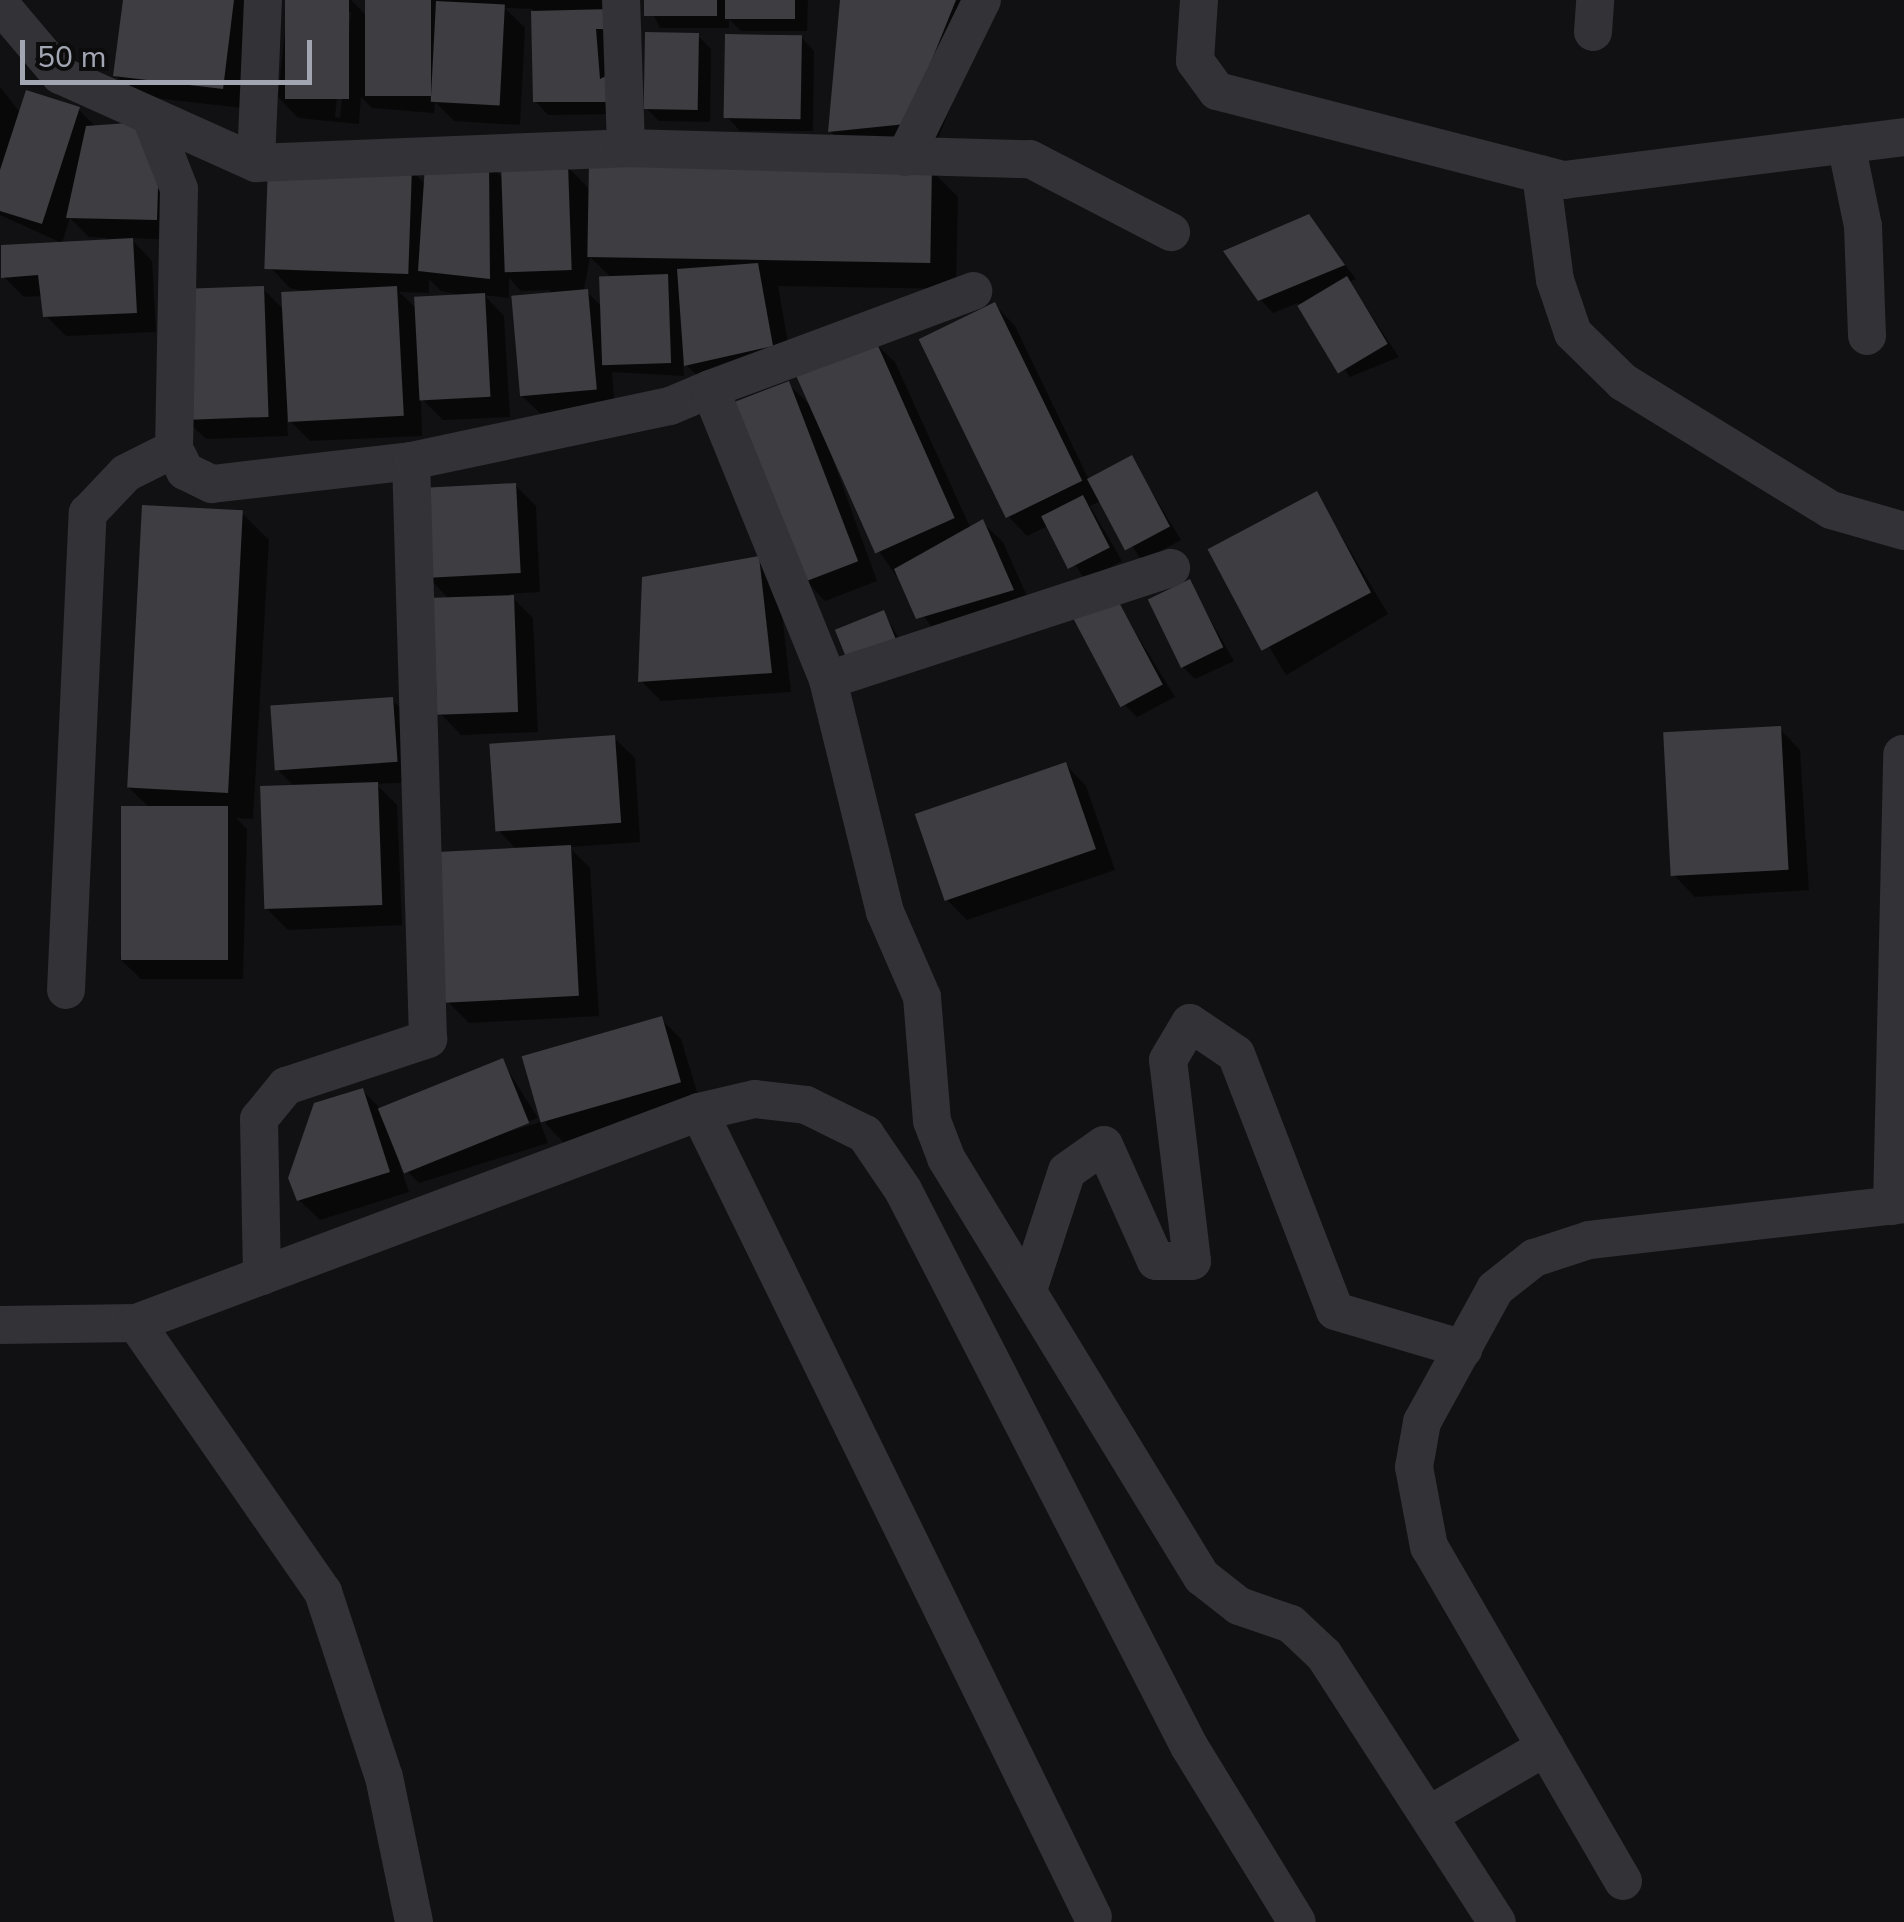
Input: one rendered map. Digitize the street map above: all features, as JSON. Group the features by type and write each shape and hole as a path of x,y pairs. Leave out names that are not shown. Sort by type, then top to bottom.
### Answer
{"street":[{"path":"256,163 263,0"},
{"path":"621,0 626,148"},
{"path":"905,157 982,0"},
{"path":"1199,0 1195,61 1217,90 1564,180 1904,137"},
{"path":"0,4 60,75 152,120 256,163 626,148 1030,160 1171,232"},
{"path":"152,120 178,189 168,403 174,449 185,471 212,484 411,462 670,406 973,291"},
{"path":"1846,144 1863,226 1867,336"},
{"path":"1541,174 1555,280 1585,346 1622,382 1831,510 1904,531"},
{"path":"710,389 828,680 885,912 922,997 932,1122 1202,1578 1239,1606 1291,1624 1324,1655 1497,1922"},
{"path":"66,990 88,514 126,473 174,449"},
{"path":"262,1276 258,1120 286,1086 428,1039 411,462"},
{"path":"828,680 1171,568"},
{"path":"1622,1881 1446,1584 1419,1507 1422,1422 1496,1289 1534,1258 1589,1240 1898,1205 1902,754"},
{"path":"1028,1290 1067,1172 1104,1146 1156,1261 1192,1261 1168,1060 1190,1023 1236,1054 1335,1311 1462,1349"},
{"path":"0,1325 136,1324 699,1112 754,1099 806,1105 865,1134 903,1190 1188,1746 1297,1922"},
{"path":"699,1112 1093,1917"},
{"path":"136,1324 323,1592 384,1777 414,1922"},
{"path":"1428,1815 1546,1747"}],"building":[{"path":"123,0 234,0 223,89 113,76"},
{"path":"285,0 349,0 349,99 285,99"},
{"path":"365,0 431,0 431,96 365,96"},
{"path":"644,0 717,0 717,16 644,16"},
{"path":"725,0 795,0 795,19 725,19"},
{"path":"840,0 956,0 906,124 828,132"},
{"path":"436,1 505,5 500,105 431,102"},
{"path":"612,9 606,29 596,29 600,79 616,71 606,102 533,102 531,11"},
{"path":"645,32 699,33 698,110 644,109"},
{"path":"725,34 802,35 801,119 724,118"},
{"path":"26,90 80,107 42,224 0,211 0,170"},
{"path":"142,122 159,154 157,220 66,218 86,126"},
{"path":"489,161 490,279 418,271 425,165"},
{"path":"268,162 412,167 408,274 264,269"},
{"path":"589,162 932,168 930,263 587,257"},
{"path":"568,164 572,270 505,272 501,166"},
{"path":"1309,214 1345,265 1258,301 1223,251"},
{"path":"133,238 137,313 43,317 38,275 1,278 1,245"},
{"path":"758,263 773,346 684,366 677,269"},
{"path":"668,274 671,363 602,365 599,276"},
{"path":"1347,276 1388,344 1338,374 1297,306"},
{"path":"264,286 269,417 184,420 179,289"},
{"path":"397,286 404,416 288,422 281,292"},
{"path":"588,289 597,390 520,396 511,296"},
{"path":"485,293 490,397 420,401 414,297"},
{"path":"995,302 1082,481 1006,518 919,339"},
{"path":"875,339 955,518 875,553 796,374"},
{"path":"789,381 858,561 802,583 733,403"},
{"path":"1132,455 1170,527 1125,550 1087,479"},
{"path":"516,483 521,573 425,578 420,488"},
{"path":"1317,491 1371,593 1262,651 1208,549"},
{"path":"1083,495 1110,548 1068,569 1041,516"},
{"path":"142,505 243,510 228,793 127,788"},
{"path":"983,519 1014,590 916,619 894,569"},
{"path":"759,556 772,673 638,682 642,577"},
{"path":"1190,579 1223,647 1181,668 1148,600"},
{"path":"1113,591 1163,685 1120,707 1071,614"},
{"path":"514,595 518,712 437,715 433,598"},
{"path":"884,610 897,642 848,662 835,630"},
{"path":"393,697 398,762 275,770 270,706"},
{"path":"1781,726 1789,870 1671,876 1663,732"},
{"path":"615,735 621,823 495,832 489,744"},
{"path":"1066,762 1096,849 945,901 915,814"},
{"path":"378,782 382,905 264,909 260,786"},
{"path":"121,806 228,806 228,960 121,960"},
{"path":"571,845 579,996 445,1003 437,852"},
{"path":"662,1016 681,1082 541,1123 522,1056"},
{"path":"503,1058 529,1123 404,1173 378,1109"},
{"path":"363,1088 390,1172 297,1201 288,1178 314,1103"}]}
